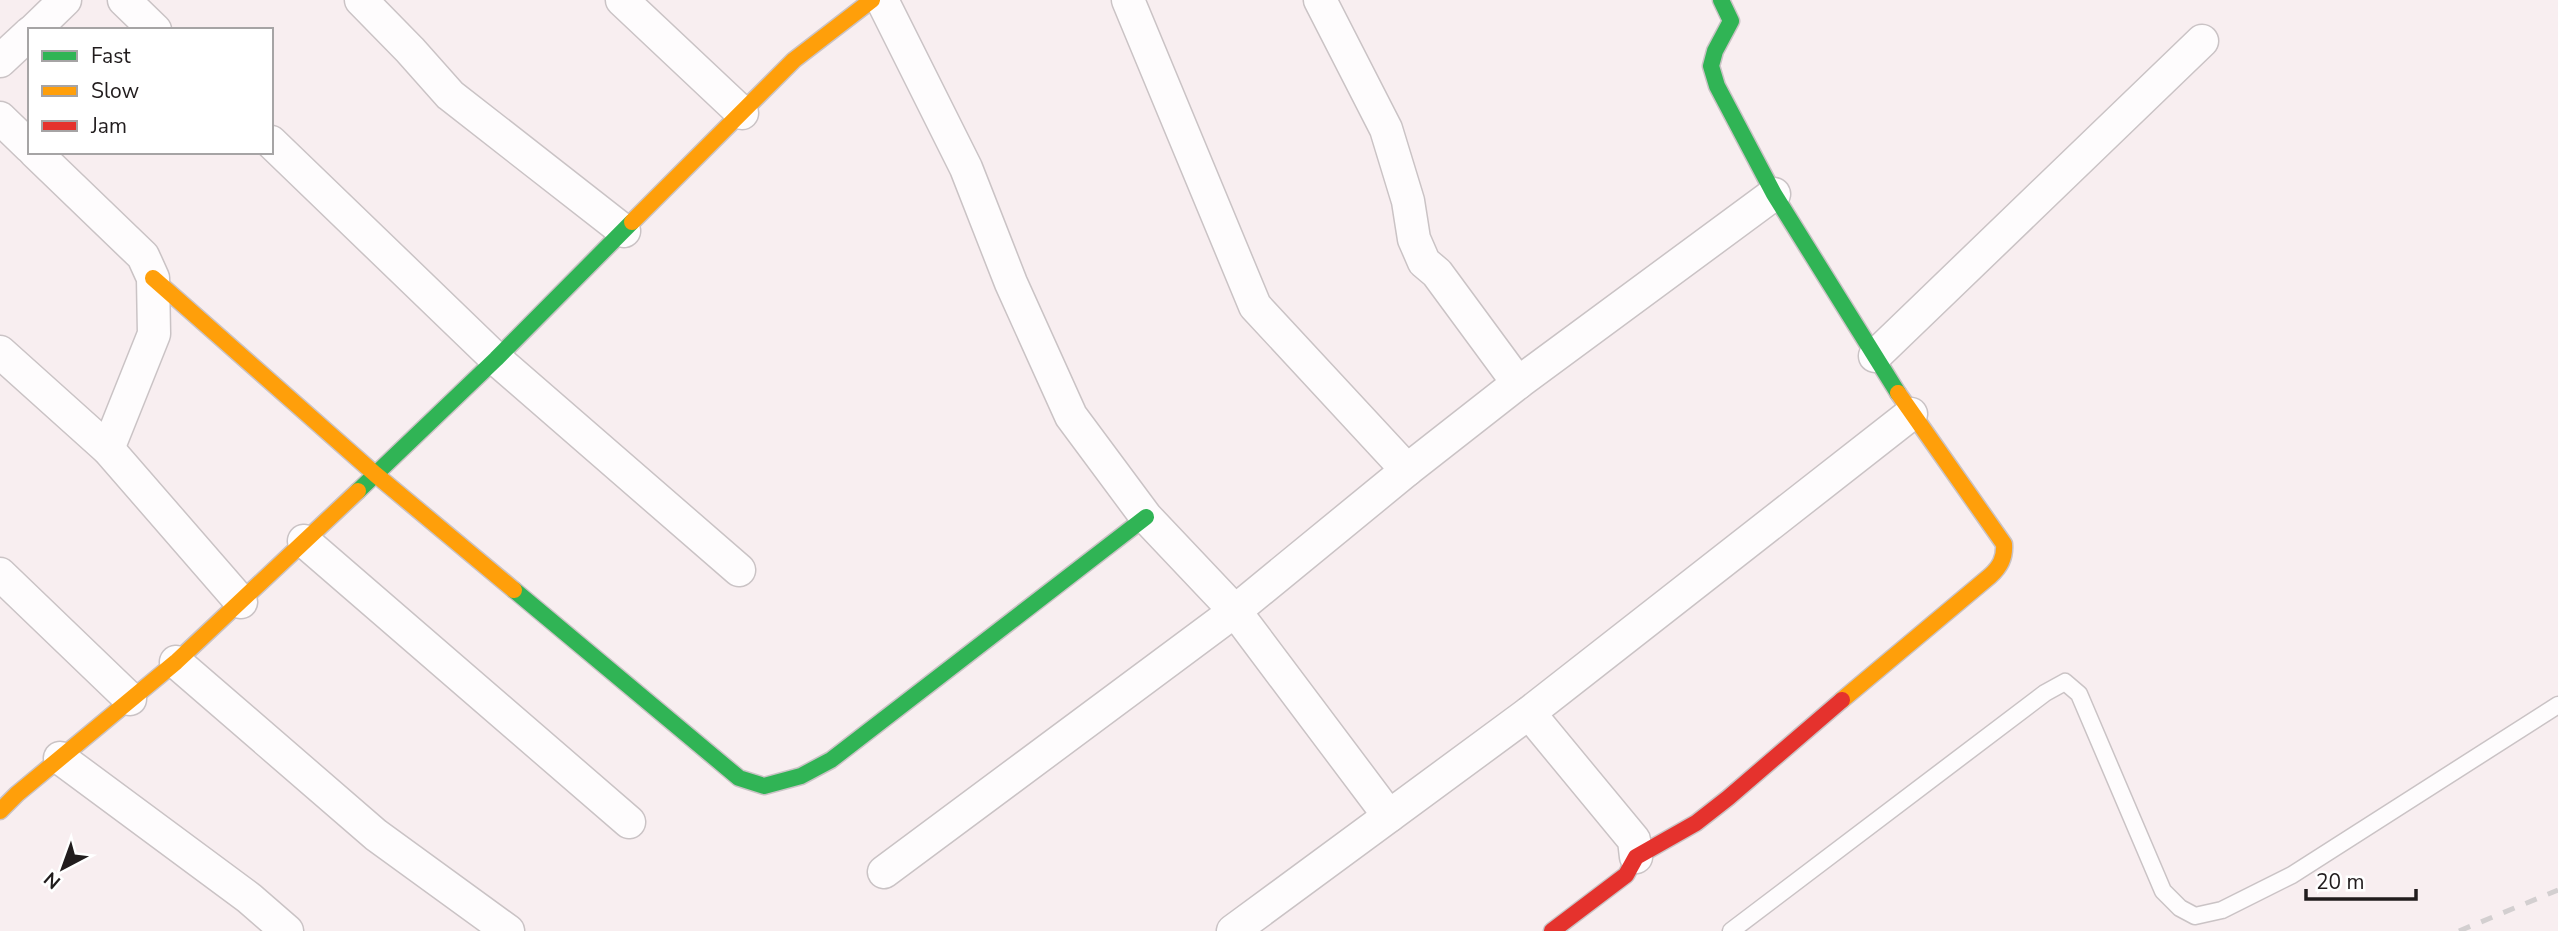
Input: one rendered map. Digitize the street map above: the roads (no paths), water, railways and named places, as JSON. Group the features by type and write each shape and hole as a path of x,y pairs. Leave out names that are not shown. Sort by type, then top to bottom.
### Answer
{"street":[{"path":"36,28 65,0"},
{"path":"124,0 153,28"},
{"path":"360,0 450,95 624,231"},
{"path":"622,0 742,113"},
{"path":"6,794 60,758 176,662 496,359 794,60 872,0"},
{"path":"882,0 966,168 1011,283 1071,416 1146,517 1235,611 1389,816"},
{"path":"1128,0 1255,306 1407,470"},
{"path":"1320,0 1386,129 1408,201 1414,239 1424,262 1437,273 1518,383"},
{"path":"1552,931 1626,874 1636,857 1696,823 1728,798 1999,567 2005,555 2004,544 1911,414 1774,194 1717,86 1711,66 1715,51 1731,20 1721,0"},
{"path":"0,61 28,35"},
{"path":"1875,356 2202,41"},
{"path":"0,118 28,145"},
{"path":"273,144 496,359 739,570"},
{"path":"37,154 143,256 153,278 375,474 739,778 764,786 801,776 831,760 1146,517"},
{"path":"884,872 1235,611 1518,383 1774,194"},
{"path":"108,449 153,334 153,278"},
{"path":"0,352 108,449 241,602"},
{"path":"1233,931 1529,713 1911,414"},
{"path":"304,541 629,822"},
{"path":"0,574 130,699"},
{"path":"176,662 376,835 508,931"},
{"path":"1529,713 1634,840 1636,857"},
{"path":"60,758 250,898 286,931"}],"lane":[{"path":"1731,931 2045,694 2065,682 2079,694 2163,891 2180,908 2195,916 2222,910 2292,875 2558,705"}],"railway":[{"path":"2459,931 2558,890"}]}
